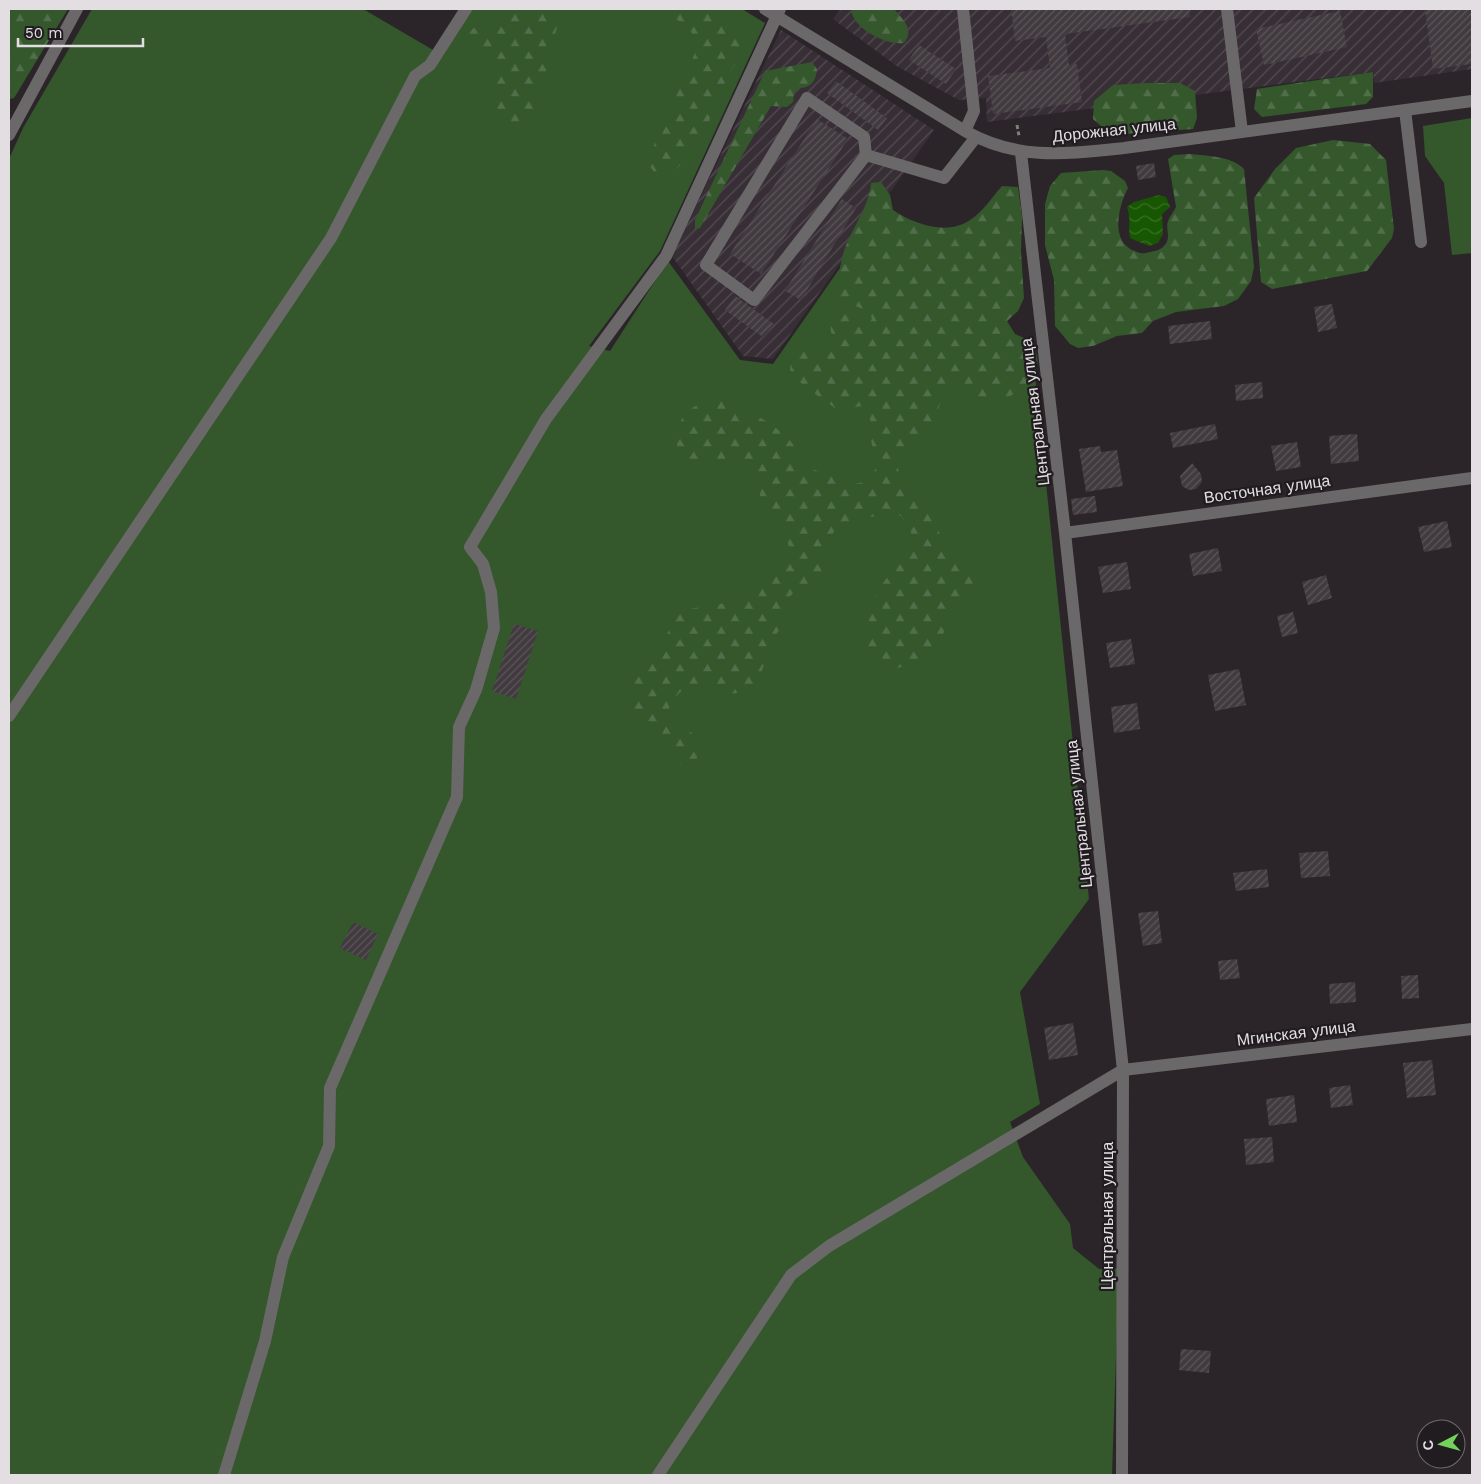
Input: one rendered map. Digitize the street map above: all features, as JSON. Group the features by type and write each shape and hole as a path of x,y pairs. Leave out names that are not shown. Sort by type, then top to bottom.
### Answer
{"street":[{"path":"9,135 77,9"},
{"path":"9,716 331,238 415,76 430,65 466,9"},
{"name":"Дорожная улица","path":"766,9 779,12 965,131 976,137 1021,153 1078,153 1472,101"},
{"path":"963,9 974,111 965,131"},
{"path":"1227,9 1242,132"},
{"path":"224,1475 265,1341 283,1257 329,1146 330,1088 457,797 459,727 476,690 494,628 491,592 483,564 470,547 546,419 666,256 779,12"},
{"path":"807,98 864,137 866,155 754,300 706,265 807,98"},
{"path":"1405,110 1421,242"},
{"path":"866,155 944,178 976,137"},
{"name":"Центральная улица","path":"1021,153 1065,533 1123,1070 1122,1475"},
{"name":"Восточная улица","path":"1065,533 1472,478"},
{"name":"Мгинская улица","path":"1123,1070 1472,1029"},
{"path":"658,1475 791,1275 829,1246 1123,1070"}],"shaded area":[{"path":"841,9 1472,9 1472,69 1374,83 1373,72 987,122 986,98 959,100 898,67 833,19"},
{"path":"781,30 934,130 773,359 743,356 672,256"}],"green space":[{"path":"9,9 68,9 14,98 9,99"},
{"path":"92,9 363,9 440,54 470,9 742,9 765,23 660,251 589,346 610,351 668,261 740,360 773,364 854,248 1033,357 1089,899 1020,992 1040,1104 1010,1122 1023,1157 1070,1224 1073,1248 1099,1269 1119,1268 1112,1475 9,1475 9,159 23,128"},
{"path":"508,9 567,9 557,27 544,79 532,114 517,123 502,122 493,109 495,56 489,50 474,51 467,37 473,28 500,20"},
{"path":"656,9 708,9 737,25 741,32 742,40 736,63 727,77 705,131 694,141 687,157 676,170 670,175 662,176 654,172 649,165 650,157 660,127 669,112 695,53 696,44 690,30 678,20"},
{"path":"851,9 894,9 908,29 907,38 904,43 896,43 871,34 857,23"},
{"path":"812,62 817,69 812,83 807,87 799,88 794,94 793,102 787,107 771,106 700,228 695,229 695,220 765,71"},
{"path":"1373,72 1373,97 1366,104 1262,117 1254,109 1257,89"},
{"path":"1180,83 1195,91 1197,118 1193,129 1111,135 1093,119 1094,101 1113,85"},
{"path":"1472,118 1472,253 1452,255 1444,183 1425,156 1423,126"},
{"path":"1333,140 1370,144 1386,160 1394,229 1392,238 1367,271 1272,289 1261,282 1254,198 1275,169 1296,148"},
{"path":"1190,154 1226,159 1233,161 1244,169 1254,267 1251,281 1238,299 1224,306 1176,312 1153,321 1142,333 1117,336 1093,346 1078,348 1070,344 1055,326 1054,280 1045,245 1045,204 1050,186 1061,173 1111,171 1125,181 1128,188 1118,221 1121,238 1125,245 1132,250 1141,253 1156,251 1164,246 1168,240 1168,221 1176,207 1168,159 1174,155"},
{"path":"881,182 890,195 893,210 921,224 941,228 961,225 975,217 1002,186 1018,187 1022,217 1021,251 1024,298 1018,311 1007,321 1015,334 1029,340 1031,343 1037,357 1036,369 1023,387 1001,400 987,401 958,382 945,389 929,436 903,450 897,464 901,480 932,515 944,544 969,565 975,580 972,594 958,601 939,643 912,664 898,668 882,669 868,661 867,637 870,613 885,580 912,552 914,544 912,535 901,516 860,519 841,527 829,540 827,567 823,576 813,584 791,595 787,600 783,609 780,627 773,640 761,674 754,685 738,693 731,693 706,685 692,685 683,690 669,704 670,722 687,729 693,734 699,744 693,768 677,764 658,739 634,720 631,697 633,678 637,670 651,655 662,649 668,632 681,613 734,600 771,578 790,559 788,542 781,527 769,517 761,504 759,488 751,471 738,461 692,466 677,459 681,420 692,408 713,397 746,410 782,433 796,449 798,464 853,484 869,479 873,474 875,462 868,409 861,406 838,411 800,382 790,370 794,352 802,343 825,353 833,352 837,345 831,332 829,316 846,314 867,326 872,319 869,311 838,300 839,281 844,251 864,209 871,183"}],"water":[{"path":"1159,195 1166,197 1170,207 1162,214 1163,234 1158,243 1149,246 1130,238 1127,207 1134,202"}],"building":[{"path":"1011,9 1189,9 1190,17 1065,34 1069,65 1077,64 1082,102 993,114 988,76 1050,68 1046,37 1015,41"},
{"path":"1425,9 1472,9 1472,64 1433,69"},
{"path":"1340,11 1347,47 1264,65 1256,29"},
{"path":"919,45 956,69 946,84 909,60"},
{"path":"836,81 887,118 878,130 827,93"},
{"path":"817,119 848,139 761,274 730,254"},
{"path":"1154,163 1156,177 1138,180 1136,166"},
{"path":"842,199 856,208 801,300 785,291"},
{"path":"735,296 774,324 764,338 725,310"},
{"path":"1332,304 1337,328 1318,332 1314,307"},
{"path":"1210,321 1212,339 1170,344 1168,326"},
{"path":"1262,382 1263,398 1236,401 1235,385"},
{"path":"1215,424 1218,439 1173,448 1170,433"},
{"path":"1357,434 1359,461 1331,464 1329,436"},
{"path":"1297,442 1301,467 1276,471 1271,446"},
{"path":"1100,446 1101,452 1117,450 1123,486 1086,492 1079,449"},
{"path":"1192,463 1201,474 1202,482 1196,489 1189,490 1182,486 1180,476"},
{"path":"1095,496 1097,512 1073,515 1071,499"},
{"path":"1447,521 1452,547 1424,552 1418,527"},
{"path":"1218,548 1222,571 1193,576 1189,554"},
{"path":"1127,562 1131,589 1103,593 1098,567"},
{"path":"1326,575 1332,598 1308,605 1302,582"},
{"path":"1293,612 1298,633 1282,637 1277,616"},
{"path":"514,624 538,631 516,699 492,691"},
{"path":"1131,639 1135,664 1110,668 1106,643"},
{"path":"1239,669 1246,705 1215,711 1208,675"},
{"path":"1137,703 1140,729 1114,733 1111,707"},
{"path":"1328,851 1330,876 1301,878 1299,853"},
{"path":"1267,869 1269,887 1236,891 1233,873"},
{"path":"1158,911 1162,943 1143,946 1138,913"},
{"path":"353,922 378,934 366,960 340,948"},
{"path":"1237,959 1240,978 1220,980 1218,961"},
{"path":"1418,975 1419,998 1402,999 1401,976"},
{"path":"1355,982 1356,1002 1330,1004 1329,984"},
{"path":"1073,1023 1078,1055 1049,1060 1044,1028"},
{"path":"1432,1060 1436,1095 1407,1098 1403,1063"},
{"path":"1350,1085 1353,1105 1331,1108 1329,1088"},
{"path":"1294,1095 1297,1122 1269,1126 1266,1099"},
{"path":"1272,1137 1274,1162 1246,1165 1244,1139"},
{"path":"1181,1349 1211,1351 1209,1373 1179,1370"}]}
